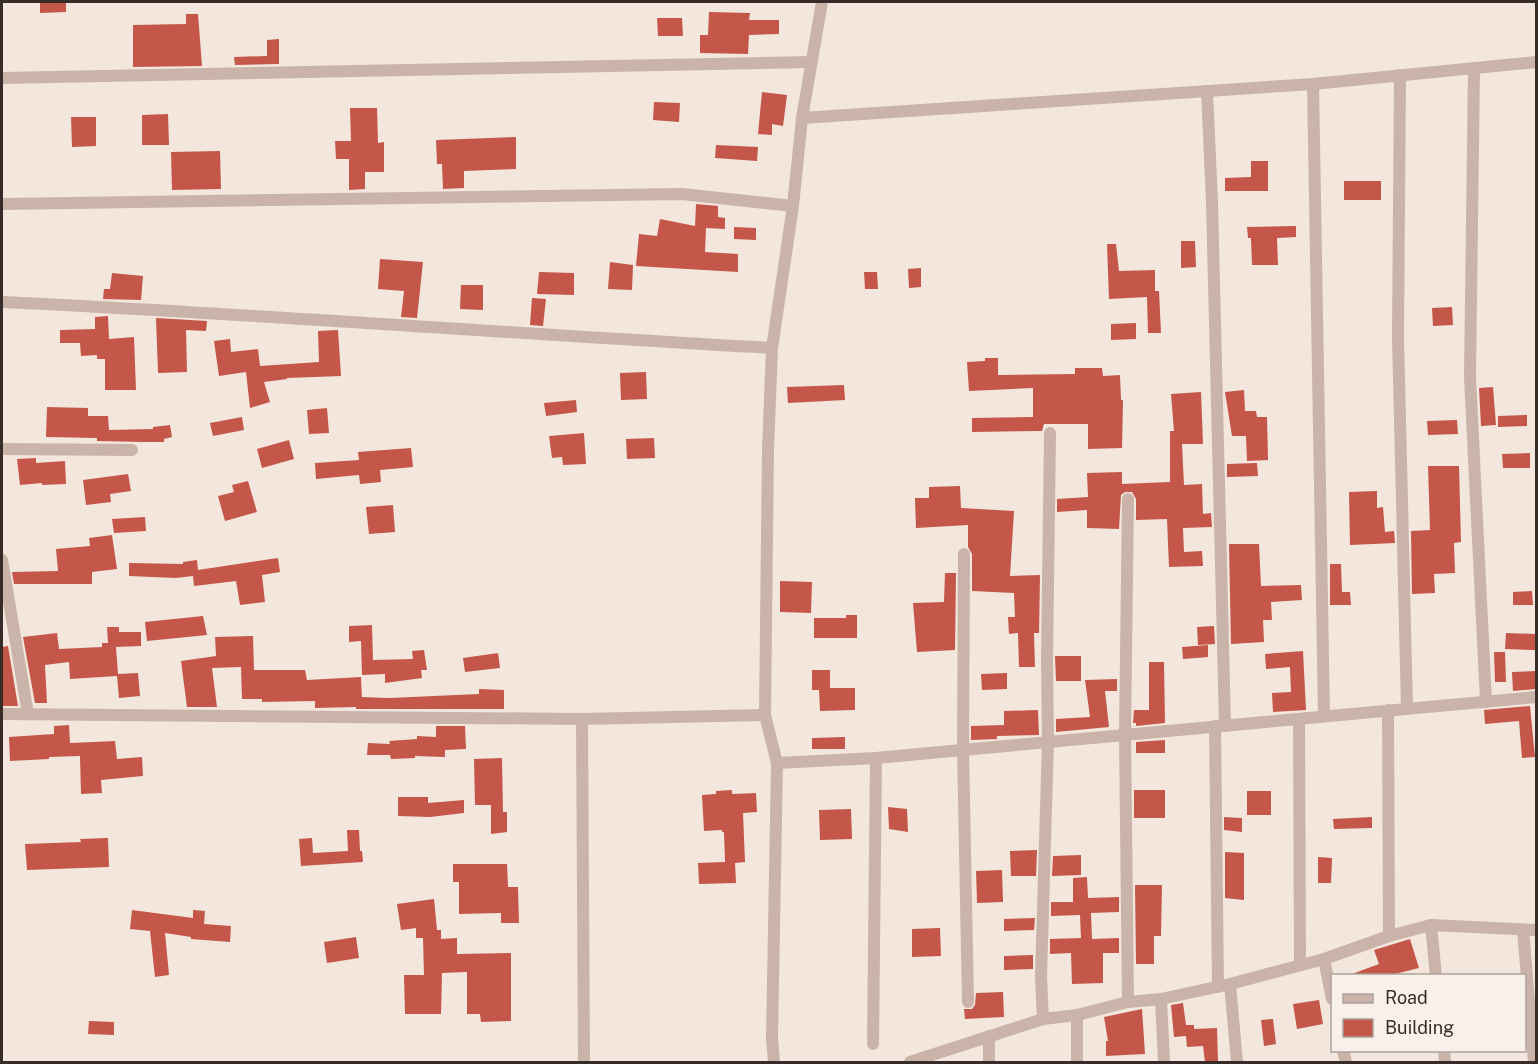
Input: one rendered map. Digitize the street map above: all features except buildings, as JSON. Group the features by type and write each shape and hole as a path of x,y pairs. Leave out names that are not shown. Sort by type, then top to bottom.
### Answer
{"street":[{"path":"774,1062 772,1038 777,762 765,715 772,348 793,206 802,118 822,2"},
{"path":"2,78 812,62"},
{"path":"802,118 1313,84 1536,62"},
{"path":"1474,68 1470,377 1486,702"},
{"path":"1400,75 1398,337 1407,709"},
{"path":"1313,84 1324,716"},
{"path":"1207,90 1212,202 1224,985 1237,1062"},
{"path":"2,204 682,194 793,206"},
{"path":"2,302 772,348"},
{"path":"1043,1019 1041,977 1048,741 1050,433"},
{"path":"2,449 132,450"},
{"path":"1128,499 1125,734 1128,1002"},
{"path":"964,554 963,748 968,1002"},
{"path":"2,560 28,714"},
{"path":"777,762 876,758 963,748 1536,697"},
{"path":"1388,710 1389,936"},
{"path":"2,714 582,718 765,715"},
{"path":"582,718 584,1062"},
{"path":"1299,719 1300,965"},
{"path":"873,1044 876,758"},
{"path":"1431,925 1436,974"},
{"path":"910,1062 1043,1019 1077,1015 1128,1002 1161,999 1224,985 1324,959 1389,936 1431,925 1536,930"},
{"path":"1523,930 1534,1062"},
{"path":"1324,959 1331,994"},
{"path":"1161,999 1164,1062"},
{"path":"1077,1015 1077,1062"},
{"path":"989,1036 989,1062"}]}
